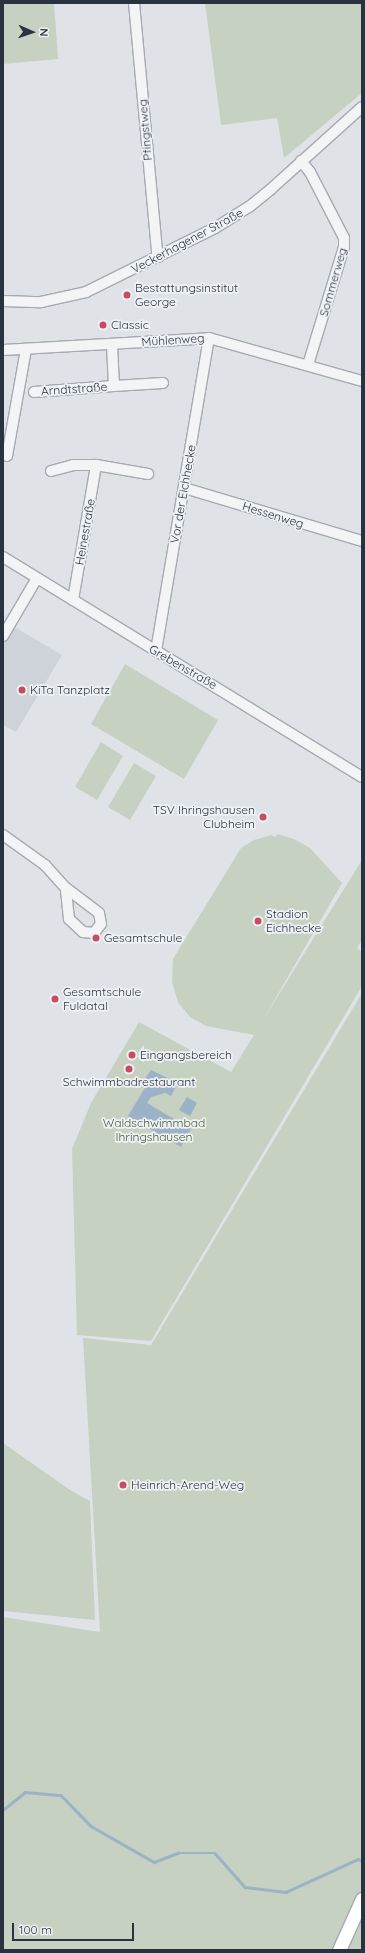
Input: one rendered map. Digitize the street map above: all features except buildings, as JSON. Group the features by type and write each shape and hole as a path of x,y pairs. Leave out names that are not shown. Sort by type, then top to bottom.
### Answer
{"main road":[{"path":"340,1950 362,1899"}],"street":[{"name":"Pfingstweg","path":"134,3 157,251 159,257"},
{"name":"Veckerhagener Straße","path":"3,301 41,302 86,292 159,257 249,207 362,107"},
{"name":"Sommerweg","path":"301,161 310,172 344,238 344,247 308,365"},
{"name":"Mühlenweg","path":"3,350 112,345 209,338 362,381"},
{"name":"Vor der Eichhecke","path":"156,651 209,338"},
{"name":"Arndtstraße","path":"112,345 114,386"},
{"path":"7,456 26,349"},
{"name":"Arndtstraße","path":"34,392 163,383"},
{"path":"51,472 73,465 96,465 148,474"},
{"name":"Heinestraße","path":"73,600 96,465"},
{"name":"Hessenweg","path":"184,488 362,541"},
{"name":"Grebenstraße","path":"3,557 362,777"},
{"path":"3,636 37,578"},
{"path":"3,835 45,865 50,873 66,888 99,913 101,924 98,930 90,934 77,928 69,919 66,903 66,888"},
{"path":"3,843 41,870 50,873"}],"shaded area":[{"name":"KiTa Tanzplatz","path":"13,626 62,655 16,732 3,725 3,643"}],"green space":[{"path":"3,3 54,3 58,59 3,64"},
{"path":"205,3 362,3 362,93 284,158 277,118 221,125"},
{"path":"125,664 218,720 184,779 91,724"},
{"path":"101,742 123,756 97,800 75,787"},
{"path":"134,763 156,776 130,820 108,807"},
{"name":"Waldschwimmbad Ihringshausen","path":"277,834 294,839 310,848 342,883 263,1020 362,860 362,940 357,948 362,952 362,986 151,1341 77,1335 72,1149 91,1103 139,1022 231,1072 254,1035 206,1026 190,1017 178,1002 172,982 173,959 241,848 254,840 271,835 275,837"},
{"path":"362,993 362,1950 3,1950 3,1617 100,1632 83,1338 151,1345"},
{"path":"3,1443 70,1490 90,1501 95,1620 3,1611"}],"water":[{"path":"151,1070 178,1083 171,1096 165,1093 151,1097 147,1103 191,1129 181,1147 128,1116 146,1086 144,1080"},
{"path":"187,1097 197,1103 190,1116 179,1110"}],"waterway":[{"path":"3,1810 25,1792 61,1795 91,1826 154,1862 178,1853 215,1853 245,1887 286,1892 358,1859 362,1861"}],"place":[{"name":"Bestattungsinstitut George","path":"127,295"},
{"name":"Classic","path":"103,325"},
{"name":"KiTa Tanzplatz","path":"22,690"},
{"name":"TSV Ihringshausen Clubheim","path":"263,817"},
{"name":"Stadion Eichhecke","path":"258,921"},
{"name":"Gesamtschule","path":"96,938"},
{"name":"Gesamtschule Fuldatal","path":"55,999"},
{"name":"Eingangsbereich","path":"132,1055"},
{"name":"Schwimmbadrestaurant","path":"129,1069"},
{"name":"Heinrich-Arend-Weg","path":"123,1485"}]}
